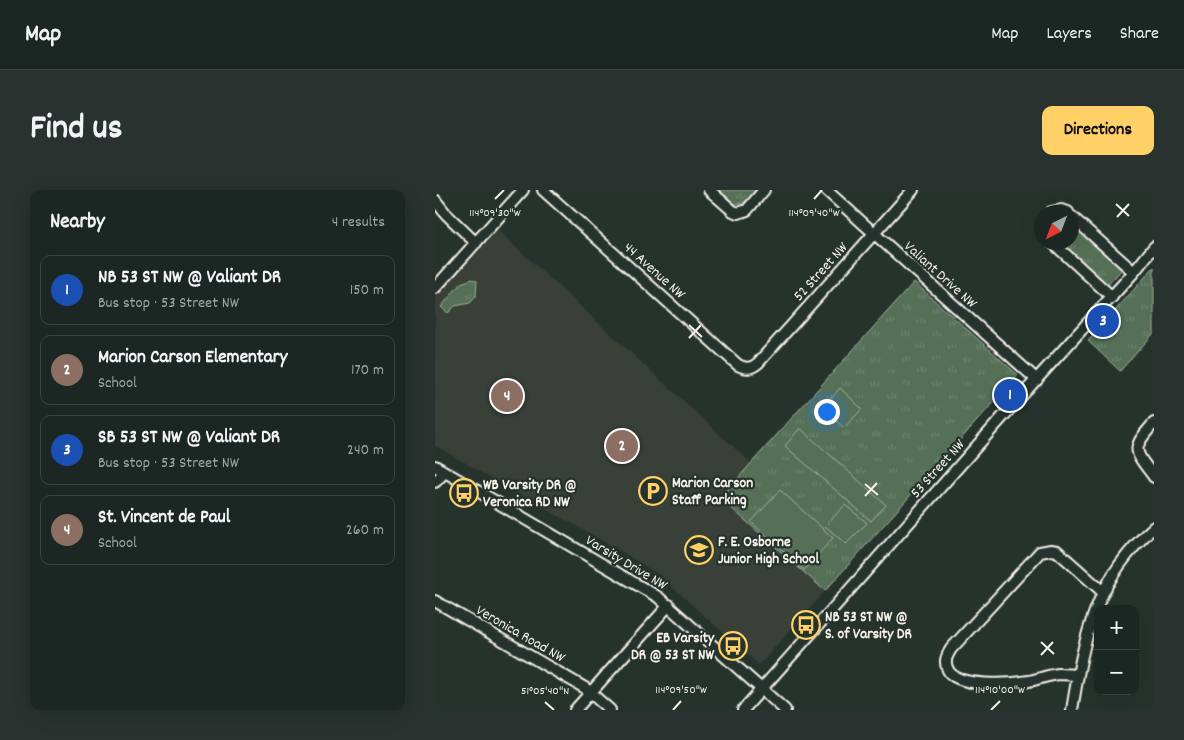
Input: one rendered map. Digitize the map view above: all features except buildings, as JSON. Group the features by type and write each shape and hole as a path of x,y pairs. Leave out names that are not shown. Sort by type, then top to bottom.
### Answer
{"street":[{"path":"435,288 523,190"},
{"name":"44 Avenue NW","path":"543,190 738,365 748,369"},
{"path":"709,190 733,211 738,213 747,210 765,190"},
{"name":"Valiant Drive NW","path":"826,190 1037,380"},
{"name":"52 Street NW","path":"748,369 758,363 913,190"},
{"path":"435,200 475,243"},
{"path":"1079,223 1134,272"},
{"name":"53 Street NW","path":"743,710 1009,410 1112,297 1154,247"},
{"path":"1061,250 1112,297"},
{"path":"1154,423 1139,441 1137,449 1140,457 1154,477"},
{"name":"Varsity Drive NW","path":"435,466 649,590 669,605 785,710"},
{"path":"435,482 445,472"},
{"path":"1072,710 1089,625 1103,592 1123,559 1154,527"},
{"path":"1078,675 1058,674 997,684 965,681 959,680 950,674 946,659 951,649 1040,552 1057,551 1103,592"},
{"name":"Veronica Road NW","path":"435,601 585,688 610,710"},
{"path":"575,710 669,605"}],"shaded area":[{"path":"495,228 751,463 721,499 825,591 759,665 659,575 616,548 435,445 435,299"}],"green space":[{"path":"718,190 757,190 745,202 735,204"},
{"path":"1079,229 1122,269 1107,286 1067,250 1079,250"},
{"path":"1154,267 1154,333 1120,371 1088,341"},
{"path":"472,279 477,281 476,297 470,303 455,306 448,313 441,307 461,283"},
{"path":"914,282 1018,375 825,591 720,498"},
{"path":"840,388 862,409 844,428 823,408"},
{"path":"800,428 886,505 871,521 785,446"},
{"path":"780,490 833,538 804,570 751,522"},
{"path":"845,505 867,523 846,544 825,526"}],"place":[{"name":"SB 53 ST NW @ Valiant DR","path":"1103,321"},
{"name":"NB 53 ST NW @ Valiant DR","path":"1010,395"},
{"name":"St. Vincent de Paul","path":"507,396"},
{"name":"Marion Carson Elementary","path":"622,446"},
{"name":"Marion Carson Staff Parking","path":"653,491"},
{"name":"WB Varsity DR @ Veronica RD NW","path":"464,493"},
{"name":"F. E. Osborne Junior High School","path":"699,550"},
{"name":"NB 53 ST NW @ S. of Varsity DR","path":"806,625"},
{"name":"EB Varsity DR @ 53 ST NW","path":"733,646"}]}
